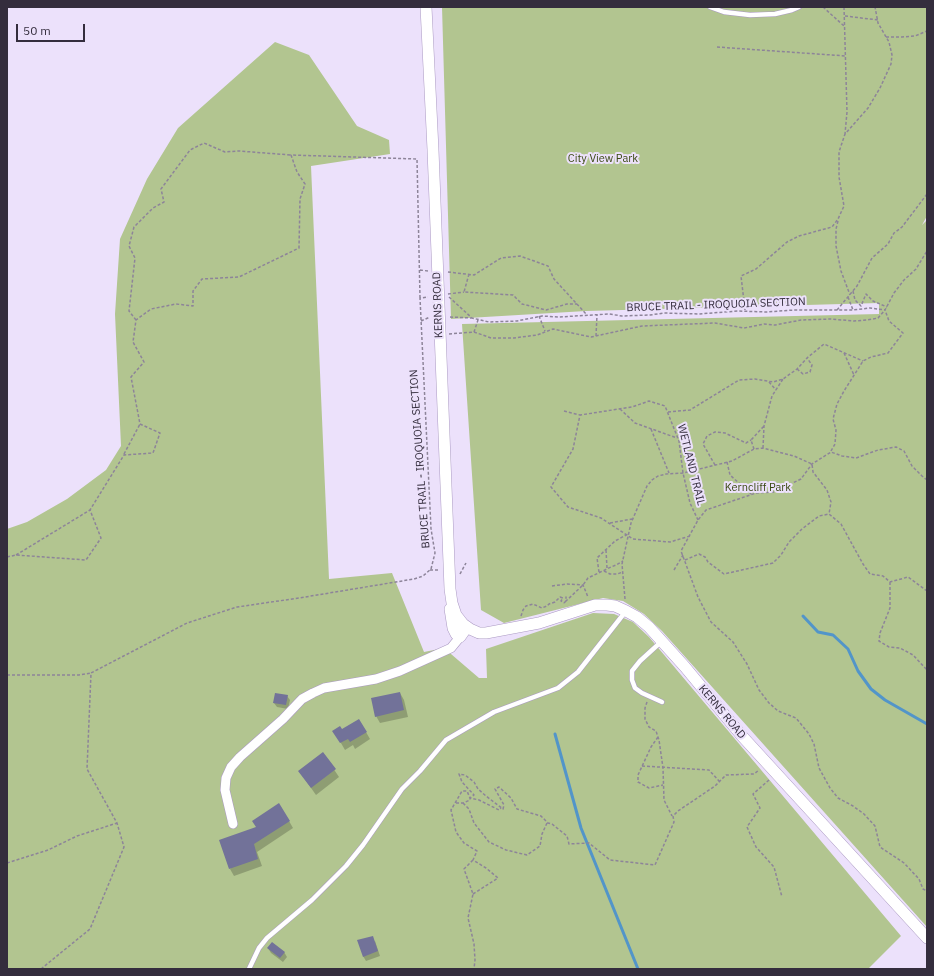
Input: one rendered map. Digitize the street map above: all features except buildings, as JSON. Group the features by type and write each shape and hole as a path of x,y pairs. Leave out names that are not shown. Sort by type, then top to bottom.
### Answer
{"street":[{"name":"KERNS ROAD","path":"426,7 437,271 442,294 449,577 452,603 456,615 467,627 479,633 502,631 539,623 592,606 607,604 626,610 649,627 662,641 775,773 927,938"},
{"name":"KERNS ROAD","path":"452,603 449,610 453,628 456,634 460,637"},
{"path":"233,824 225,790 226,778 232,767 240,756 283,719 302,699 313,692 324,688 376,679 400,671 451,648 467,627"}],"lane":[{"path":"710,7 724,12 750,15 775,14 799,7"},
{"path":"249,969 259,948 268,938 312,900 346,866 363,846 402,789 420,771 446,740 494,712 558,688 578,672 626,610"},
{"path":"662,641 640,661 632,671 632,680 635,688 662,702"}],"path":[{"path":"823,7 845,26"},
{"path":"745,311 741,276 756,269 787,242 800,236 832,227 838,219 844,206 839,177 839,152 845,134 847,112 844,7"},
{"path":"845,134 868,108 886,78 891,64 892,55 889,42 878,20 875,7"},
{"path":"845,16 878,20"},
{"path":"886,37 915,36 927,32"},
{"path":"717,47 846,56"},
{"path":"16,555 90,510 124,455 140,424 131,376 144,362 133,342 136,320 151,309 176,304 193,306 193,291 202,279 239,277 299,248 300,200 305,184 296,172 291,155 239,151 226,152 204,142 190,150 161,188 164,202 153,208 134,227 129,246 135,258 129,312 136,320"},
{"name":"BRUCE TRAIL - IROQUOIA SECTION","path":"91,673 187,623 237,607 414,579 423,576 431,569 435,553 431,529 428,443 423,386 417,159 291,155"},
{"path":"837,310 853,291 872,258 888,244 894,233 906,223 927,194"},
{"path":"838,219 836,229 836,246 841,271 850,295"},
{"path":"447,335 474,332 492,338 514,338 537,334 553,329 580,335 596,336 642,326 715,323 744,328 764,324 775,325 801,320 867,320 878,318 885,310 901,284 916,269 927,251"},
{"path":"420,270 474,275 502,258 520,256 548,266 554,279 587,315"},
{"path":"464,292 469,274"},
{"path":"853,291 855,300 861,306 866,294 873,301 887,307"},
{"path":"420,298 464,292 513,295 522,304 546,310 567,304 577,304"},
{"name":"BRUCE TRAIL - IROQUOIA SECTION","path":"442,294 472,318 489,322 517,321 539,316 622,316 664,313 699,314 745,311 767,312 794,310 853,310 870,308 885,310"},
{"path":"848,297 853,310"},
{"path":"885,310 889,321 903,333 888,353 871,357 863,361 854,374 837,404 833,419 836,430 835,444 831,452 812,464 801,479 774,492 751,494 706,510 698,520 681,551 698,597 711,622 733,642 747,664 759,690 769,703 778,711 796,718 809,734 814,744 820,768 830,788 838,798 864,814 875,826 880,848 904,863 919,879 923,889 927,891"},
{"path":"596,336 597,315"},
{"path":"539,316 545,332"},
{"path":"448,317 472,318"},
{"path":"474,332 478,320"},
{"path":"763,448 764,426 772,396 783,379 797,369 807,358 824,344 863,361"},
{"path":"844,352 854,374"},
{"path":"797,369 803,374 810,372 812,365 807,358"},
{"path":"667,412 690,410 739,380 755,379 769,382 783,379"},
{"path":"769,382 776,390"},
{"name":"WETLAND TRAIL","path":"564,411 580,415 632,407 649,401 665,406 677,438 690,503 698,520"},
{"path":"620,409 635,423 677,438"},
{"path":"580,415 573,449 551,487 568,507 601,518 628,534 633,539 670,542 690,536"},
{"path":"124,455 153,453 160,433 140,424"},
{"path":"715,465 703,444 707,436 715,432 724,433 746,442 764,426"},
{"path":"651,428 669,474"},
{"path":"750,440 754,449"},
{"path":"831,452 842,456 856,458 878,450 896,447 904,452 912,466 927,480"},
{"path":"626,610 623,561 628,534 632,519 647,486 652,480 658,476 683,473 727,462 754,449 763,448 794,456 812,464"},
{"path":"727,462 730,475 740,486 751,494"},
{"path":"812,464 813,472 827,490 831,502 829,514"},
{"path":"7,557 16,555 86,560 101,538 90,510"},
{"path":"685,560 699,554 705,557 708,562 724,574 773,563 781,555 789,542 802,529 819,516 829,514"},
{"path":"829,514 841,524 862,564 870,574 883,576 890,582 890,608 880,633 879,641 889,647 900,648 913,655 927,670"},
{"path":"610,523 632,519"},
{"path":"599,573 597,558 616,541 628,534"},
{"path":"606,550 607,569"},
{"path":"674,570 683,555"},
{"path":"523,610 526,606 533,604 542,608 548,606 560,597 563,598 561,601 564,603 566,601 566,597 566,601 583,586 588,578 623,561"},
{"path":"603,571 610,574 623,572"},
{"path":"890,582 908,577 927,591"},
{"path":"552,586 567,584 583,586"},
{"path":"583,586 592,606"},
{"path":"7,674 79,675 91,673 87,769 116,823 124,847 90,929 41,969"},
{"path":"470,798 479,800 499,810 501,808 503,809 504,805 495,789 499,787 511,798 517,809 541,816 566,836 569,844 589,843 610,860 655,865 674,822 673,816 664,800 663,768 658,737 656,731 648,727 645,719 644,708 649,696"},
{"path":"658,737 651,747 642,766 638,776 638,782 649,788 664,785"},
{"path":"673,816 719,782 726,775 754,774 767,763"},
{"path":"642,766 709,770 719,782"},
{"path":"775,773 768,783 753,794 760,808 747,827 756,847 774,867 782,897"},
{"path":"455,803 463,803 470,800 470,798 474,795 462,782 459,774 465,774 474,782 478,789 501,808"},
{"path":"470,798 467,791 462,791 451,810 456,832 464,844 477,851 473,860 464,869 473,894 468,918 474,944 474,969"},
{"path":"463,803 468,809 474,823 489,842 506,850 528,855 540,846 542,834 548,823"},
{"path":"7,864 48,850 77,836 116,823"},
{"path":"473,860 498,878 473,894"}],"green space":[{"path":"442,7 927,7 927,216 922,225 927,220 927,927 662,631 644,614 623,601 603,598 504,623 481,610 462,324 879,314 879,303 586,311 451,319"},
{"path":"275,42 309,55 357,126 389,140 390,154 311,166 329,579 392,573 424,652 444,648 479,678 487,678 486,649 593,613 614,614 633,622 649,637 901,936 868,969 7,969 7,529 27,522 67,499 106,470 121,446 115,314 120,239 147,179 178,128"}],"waterway":[{"path":"803,616 818,632 833,635 848,649 858,671 871,689 885,700 927,724"},
{"path":"555,734 581,828 638,969"}],"park label":[{"name":"City View Park","path":"603,159"},
{"name":"Kerncliff Park","path":"758,488"}]}
